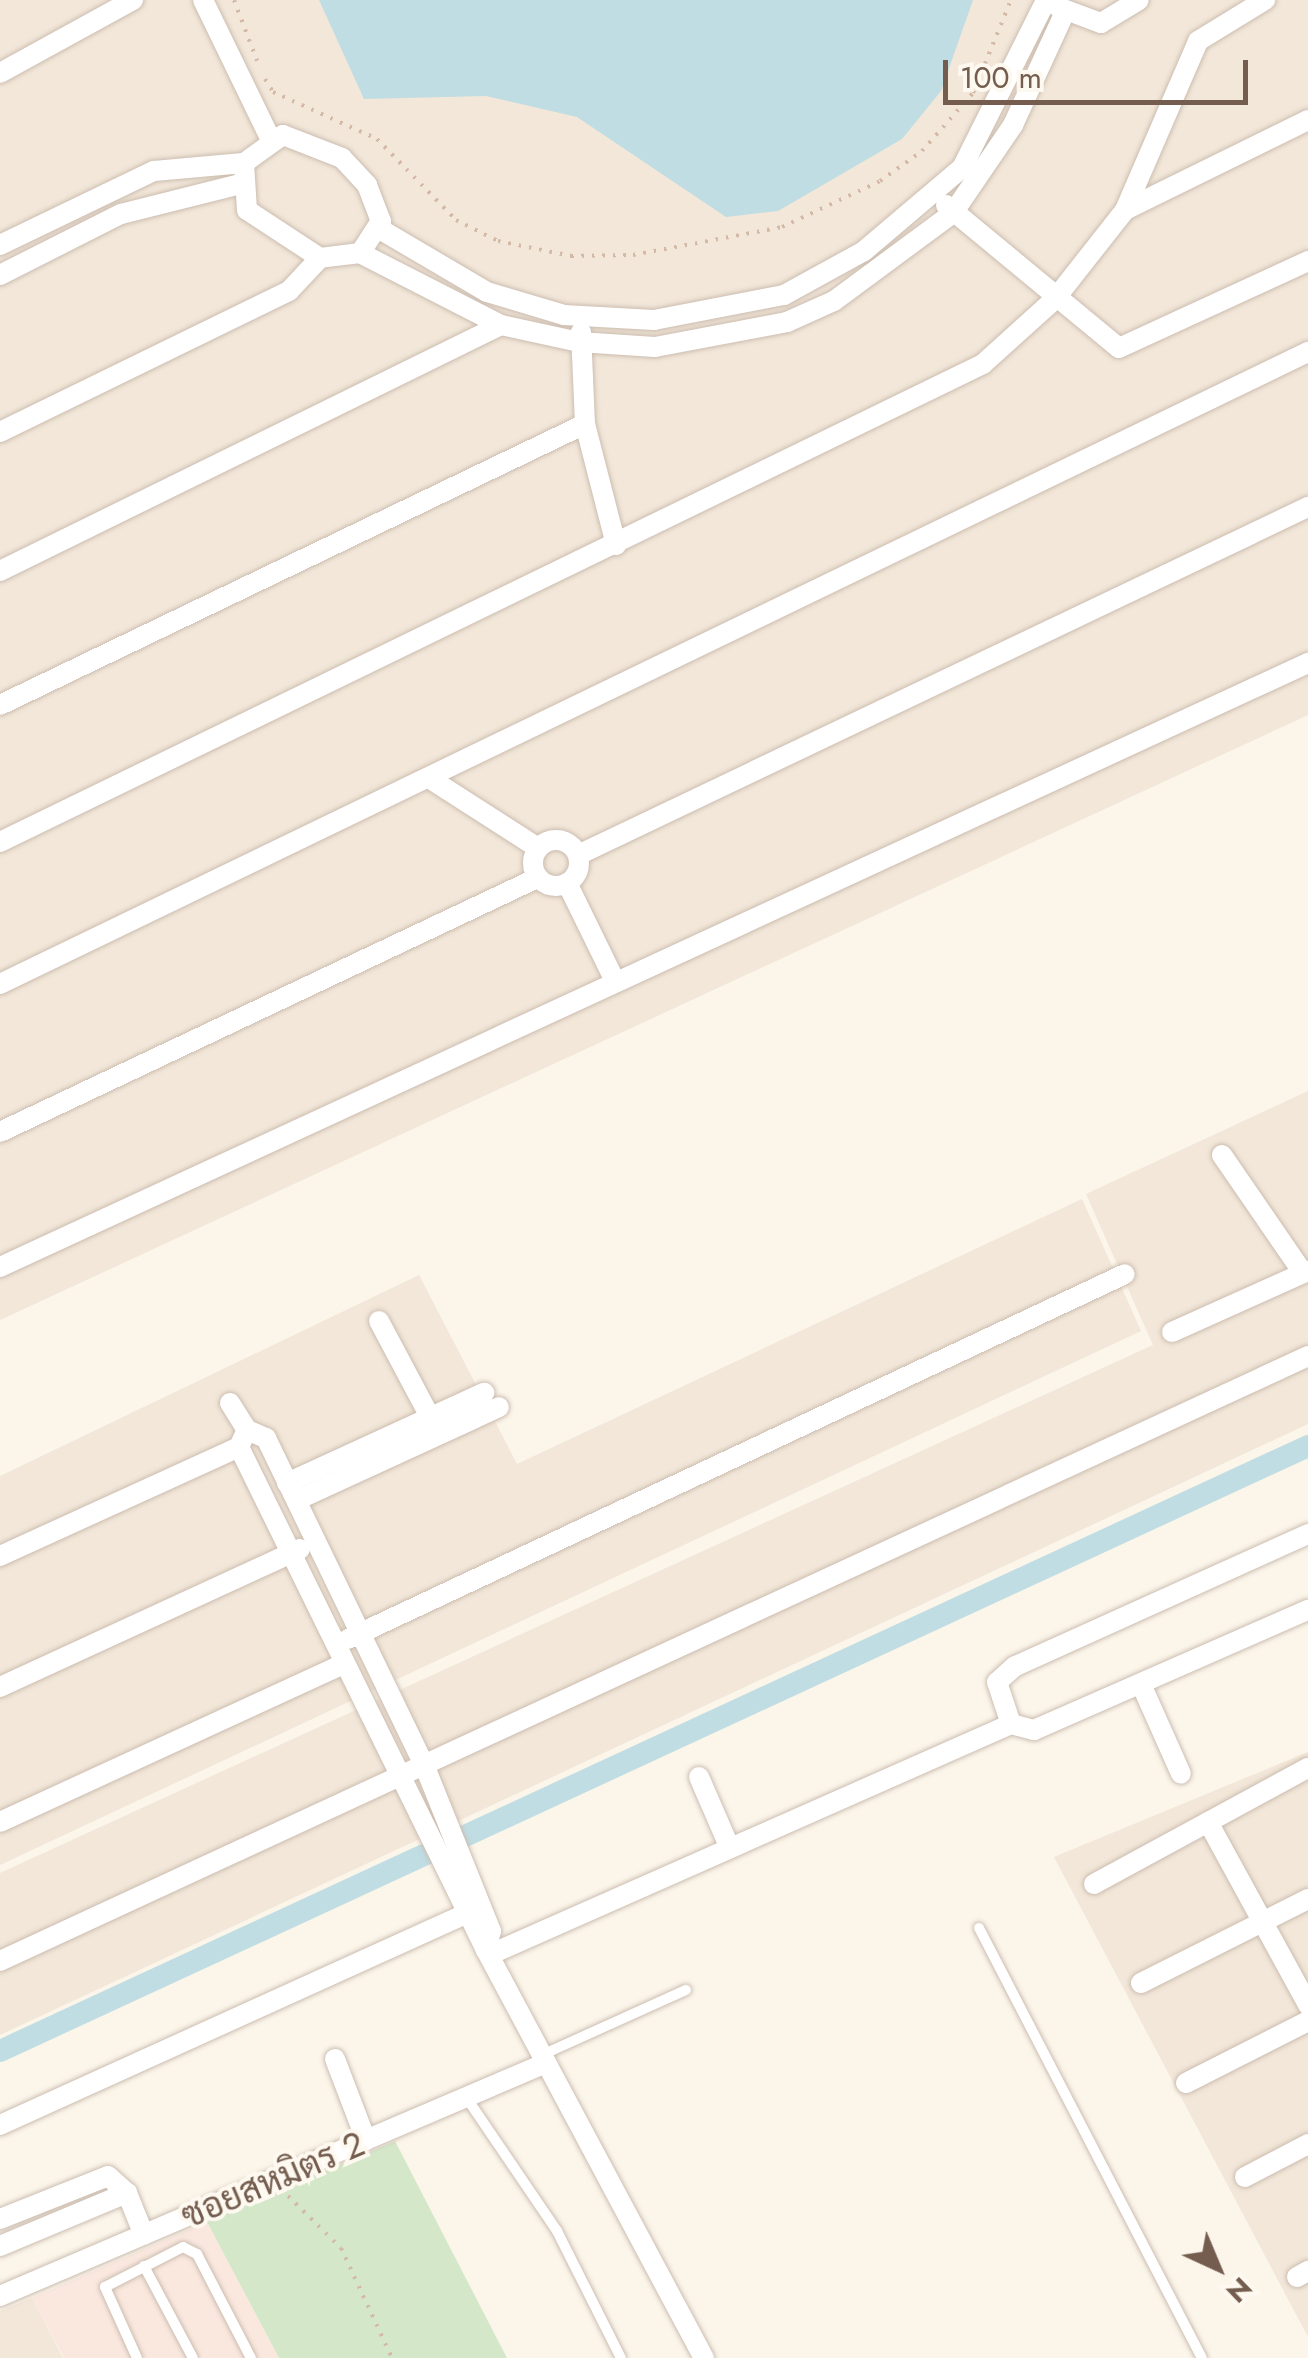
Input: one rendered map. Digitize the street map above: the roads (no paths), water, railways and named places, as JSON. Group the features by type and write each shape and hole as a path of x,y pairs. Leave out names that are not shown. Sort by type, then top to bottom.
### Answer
{"street":[{"path":"0,73 133,0"},
{"path":"203,0 271,140"},
{"path":"1054,5 1101,23 1139,0"},
{"path":"0,842 958,380 1054,298 1125,210 1198,41 1265,0"},
{"path":"242,173 262,228 320,258 360,253 501,326 579,342 655,347 788,322 834,301 953,212 1012,125 1054,5"},
{"path":"378,228 487,292 584,316 712,314 784,295 864,251 936,194 1003,98 1054,5"},
{"path":"1125,210 1308,120"},
{"path":"0,275 122,214 242,173 271,140 312,140 342,158 378,205 378,228 360,253"},
{"path":"0,244 154,171 242,173"},
{"path":"936,194 1054,298 1119,348 1308,262"},
{"path":"0,432 290,292 320,258"},
{"path":"584,316 579,342 586,424 616,546"},
{"path":"0,570 501,326"},
{"path":"0,984 1308,352"},
{"path":"0,705 586,424"},
{"path":"614,979 567,883 578,855 1308,507"},
{"path":"0,1267 614,979 1308,663"},
{"path":"429,778 538,848"},
{"path":"538,848 560,840 578,855"},
{"path":"537,878 538,848"},
{"path":"0,1132 537,878 567,883"},
{"path":"1172,1332 1306,1272 1222,1156"},
{"path":"0,1822 340,1655 360,1633 1124,1274"},
{"path":"380,1321 430,1416"},
{"path":"0,1960 1308,1356"},
{"path":"492,1400 292,1491 430,1416 492,1400"},
{"path":"230,1402 290,1554 415,1810 462,1886"},
{"path":"0,1556 243,1439 266,1438 425,1767 472,1911 492,1931 488,1953 704,2358"},
{"path":"1011,1724 997,1682 1004,1671 1308,1534"},
{"path":"0,1686 316,1542"},
{"path":"488,1953 1011,1724 1034,1730 1308,1610"},
{"path":"1141,1684 1181,1774"},
{"path":"1094,1884 1308,1768"},
{"path":"699,1776 729,1846"},
{"path":"1208,1822 1308,2005"},
{"path":"1140,1983 1308,1899"},
{"path":"0,2125 472,1911"},
{"path":"1186,2082 1308,2021"},
{"path":"335,2059 366,2140"},
{"name":"ซอยสหมิตร 2","path":"0,2296 466,2097 544,2059"},
{"path":"1245,2176 1308,2144"},
{"path":"0,2220 108,2176 127,2193 144,2235"},
{"path":"0,2246 127,2193"}],"lane":[{"path":"980,1928 1202,2358"},
{"path":"544,2059 686,1990"},
{"path":"466,2097 557,2231 621,2358"},
{"path":"137,2358 104,2295 144,2266 190,2248 251,2358"},
{"path":"144,2266 192,2358"}],"water":[{"path":"319,0 973,0 941,91 902,139 778,211 726,217 577,117 486,96 364,99"}],"waterway":[{"path":"0,2051 1308,1446"}]}
